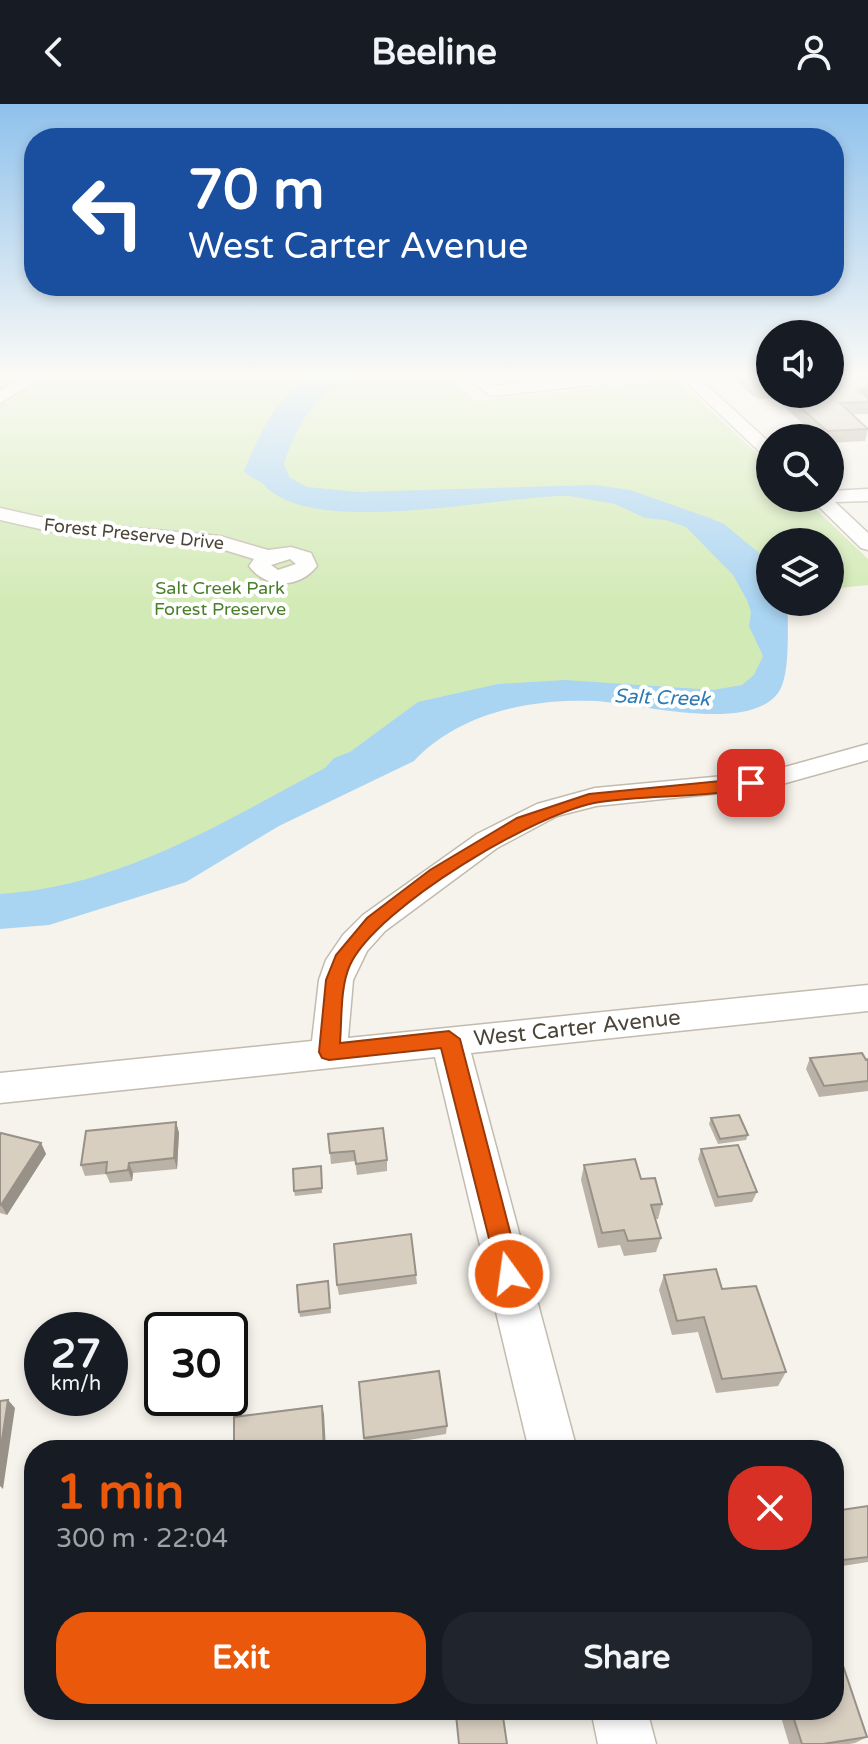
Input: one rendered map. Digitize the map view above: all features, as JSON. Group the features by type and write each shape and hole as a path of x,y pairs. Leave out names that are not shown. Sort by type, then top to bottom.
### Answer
{"street":[{"path":"844,496 868,495"},
{"path":"834,512 868,544"},
{"name":"Forest Preserve Drive","path":"0,514 58,527 220,542 267,556"},
{"path":"329,1052 336,980 343,960 355,943 374,923 487,841 547,810 595,797 768,780 868,752"},
{"name":"West Carter Avenue","path":"0,1088 449,1039 868,998"},
{"path":"449,1039 550,1440"},
{"path":"621,1720 627,1744"}],"green space":[{"name":"Salt Creek Park Forest Preserve","path":"0,455 756,455 756,512 819,512 835,528 756,528 756,616 767,616 774,673 724,699 518,692 201,851 0,906"},
{"name":"Salt Creek Park Forest Preserve","path":"844,536 868,559 868,585 844,588"}],"water":[{"name":"Salt Creek","path":"251,455 288,455 284,464 290,478 307,487 358,492 595,485 630,490 710,518 724,524 756,550 756,616 788,616 787,663 782,685 778,693 763,705 743,712 691,713 571,701 546,702 497,712 452,731 414,761 279,826 186,882 49,925 0,929 0,894 44,889 87,879 169,849 325,768 334,758 350,752 418,702 498,684 565,680 713,690 742,685 754,675 763,656 749,626 751,612 747,600 733,575 686,527 645,518 615,504 569,496 407,511 321,509 287,501 244,471"}],"building":[{"path":"862,1053 868,1059 868,1081 824,1086 810,1058"},
{"path":"739,1115 748,1135 720,1139 711,1118"},
{"path":"176,1122 174,1158 129,1163 128,1170 106,1173 107,1162 81,1165 86,1131"},
{"path":"383,1128 387,1160 356,1164 354,1151 330,1153 328,1134"},
{"path":"0,1135 41,1143 1,1205"},
{"path":"738,1145 757,1192 718,1197 701,1149"},
{"path":"635,1159 641,1179 655,1178 662,1204 651,1205 661,1238 628,1241 624,1230 602,1233 584,1165"},
{"path":"321,1166 322,1188 294,1191 293,1169"},
{"path":"411,1234 416,1275 337,1285 334,1244"},
{"path":"716,1269 722,1289 756,1286 786,1372 722,1379 704,1317 677,1321 664,1275"},
{"path":"328,1281 330,1308 299,1312 297,1285"},
{"path":"439,1371 447,1426 364,1438 359,1382"},
{"path":"8,1400 0,1453 0,1401"},
{"path":"322,1406 324,1440 234,1440 234,1417"},
{"path":"868,1506 868,1557 844,1560 844,1510"},
{"path":"844,1669 867,1737 802,1744 794,1720 844,1720"},
{"path":"457,1720 503,1720 507,1744 459,1744"}],"route":[{"path":"509,1274 449,1039 329,1052 336,980 343,960 374,923 437,875 487,841 547,810 595,797 751,783"}]}
